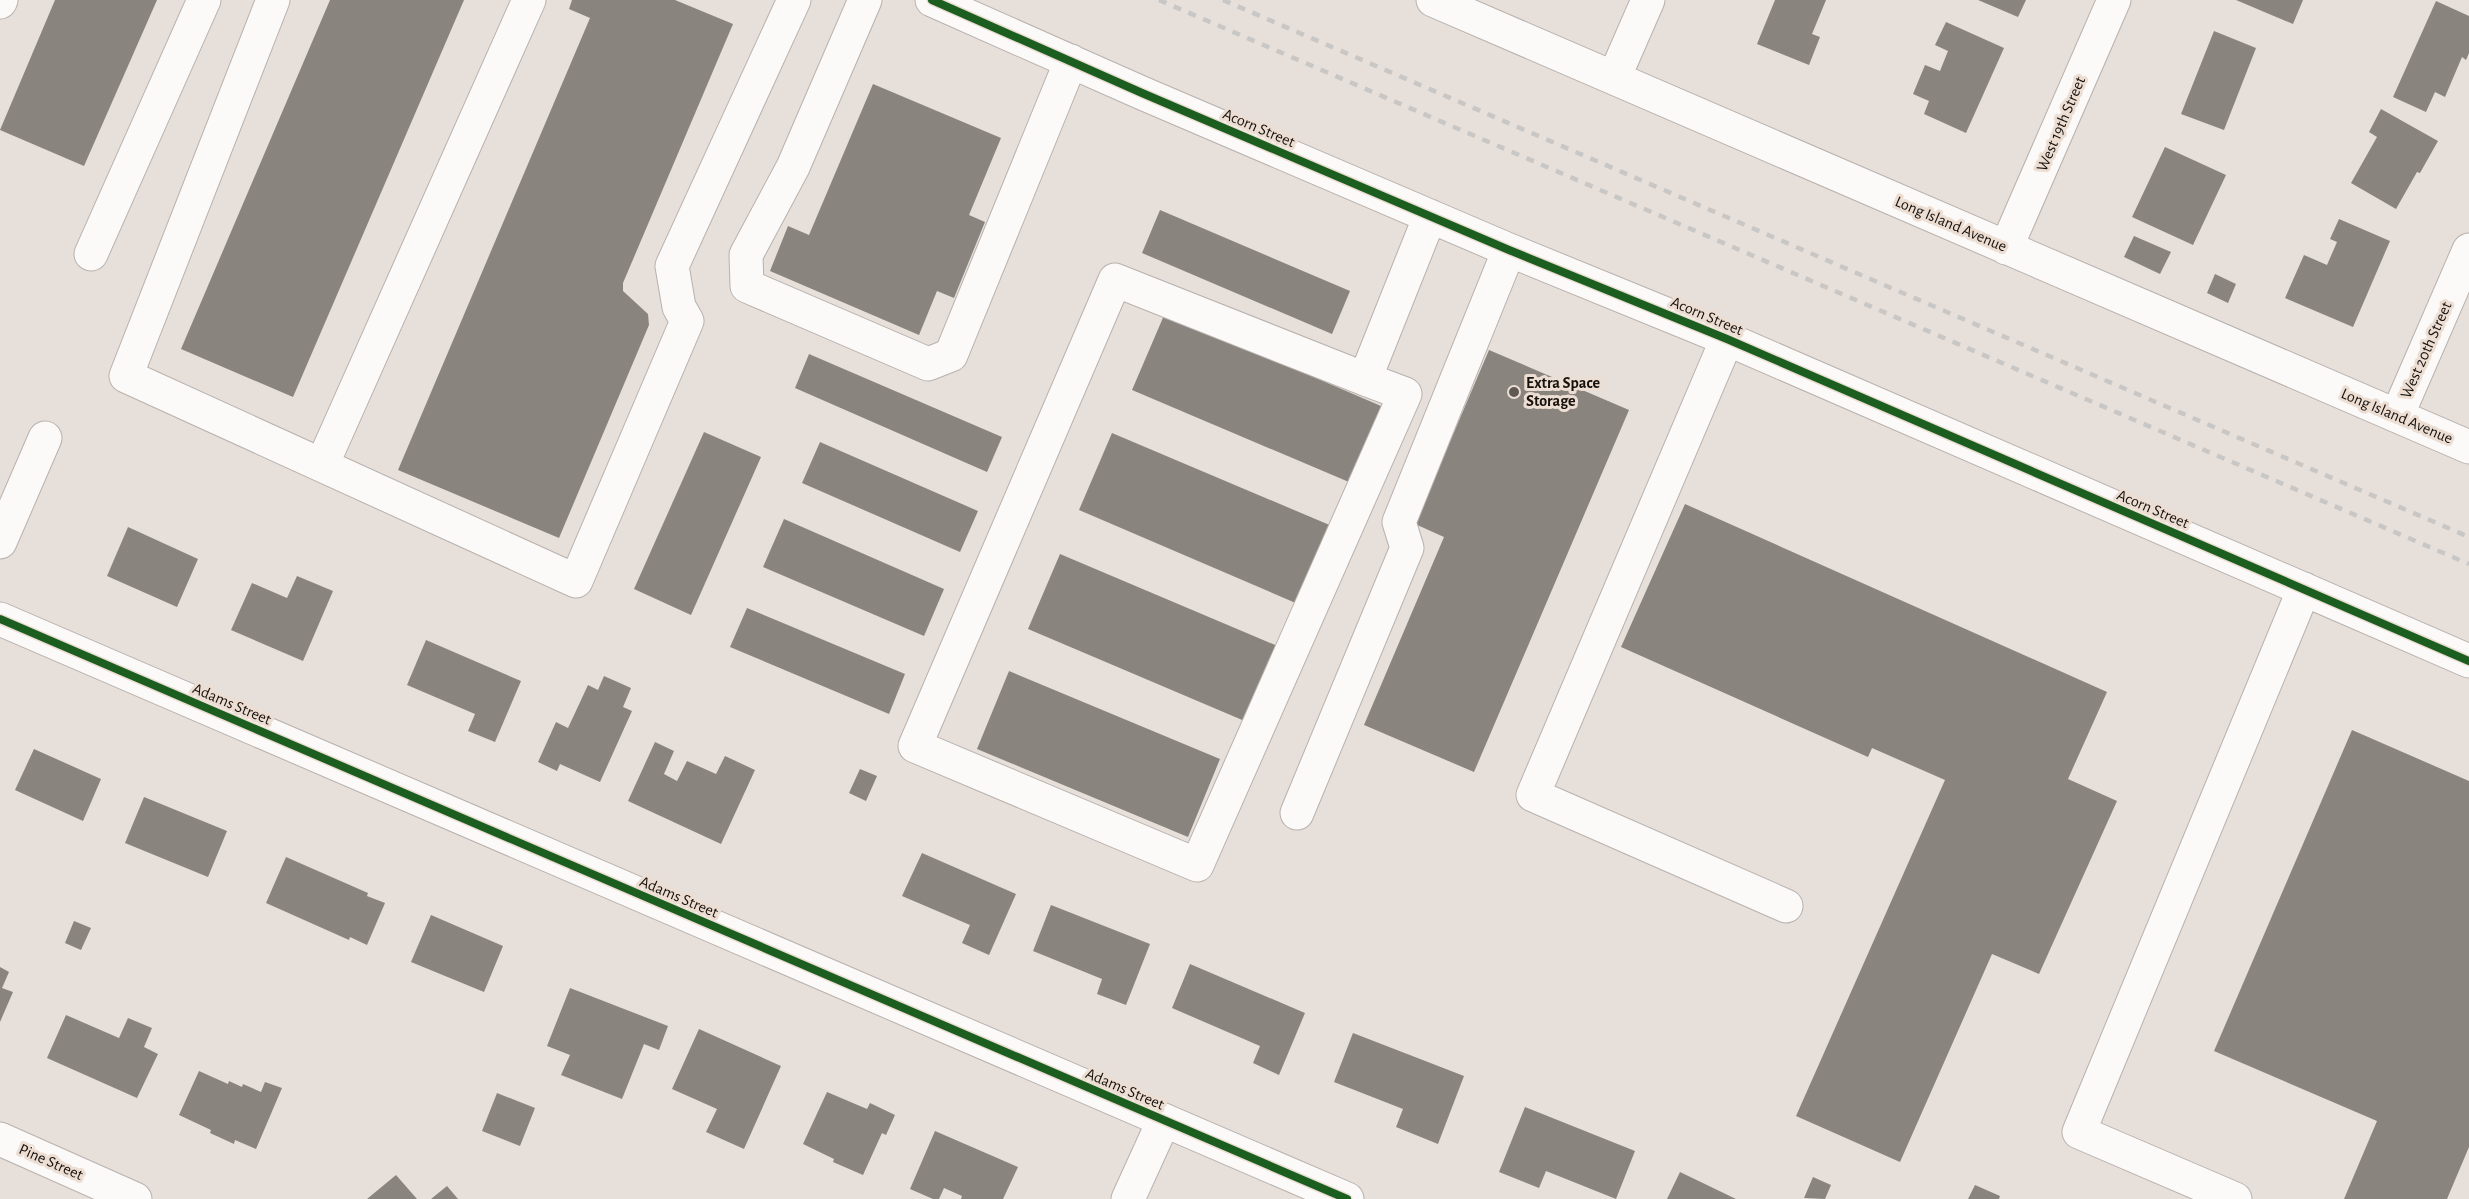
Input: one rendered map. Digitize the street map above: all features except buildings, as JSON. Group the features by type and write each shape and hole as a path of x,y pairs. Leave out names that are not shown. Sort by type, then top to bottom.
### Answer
{"street":[{"path":"91,254 204,0"},
{"path":"273,0 126,376 576,581 687,321 679,307 672,266 794,0"},
{"path":"322,465 530,0"},
{"path":"865,0 793,166 746,255 747,286 928,364 951,355 1071,62"},
{"name":"Acorn Street","path":"933,0 1071,62 1509,250 1727,339 2469,661"},
{"name":"Long Island Avenue","path":"1432,0 2469,447"},
{"path":"1614,78 1648,0"},
{"name":"West 19th Street","path":"2006,248 2114,0"},
{"path":"1365,379 1373,364 1430,216"},
{"path":"1297,813 1407,548 1399,522 1509,250"},
{"name":"West 20th Street","path":"2397,416 2469,250"},
{"path":"1114,280 1365,379 1405,394 1197,865 915,746 1114,280"},
{"path":"1727,339 1533,795 1786,906"},
{"path":"0,542 45,438"},
{"path":"2235,1199 2079,1132 2284,642 2304,589"},
{"name":"Adams Street","path":"0,619 1347,1199"},
{"path":"1128,1199 1164,1120"},
{"name":"Pine Street","path":"0,1139 135,1199"}],"railway":[{"path":"1159,0 2469,564"},
{"path":"1223,0 2469,537"}],"cycle path":[{"path":"932,0 1142,93 1509,250 1727,339 2469,661"},
{"path":"0,619 1347,1199"}],"place":[{"name":"Extra Space Storage","path":"1514,392"}]}
